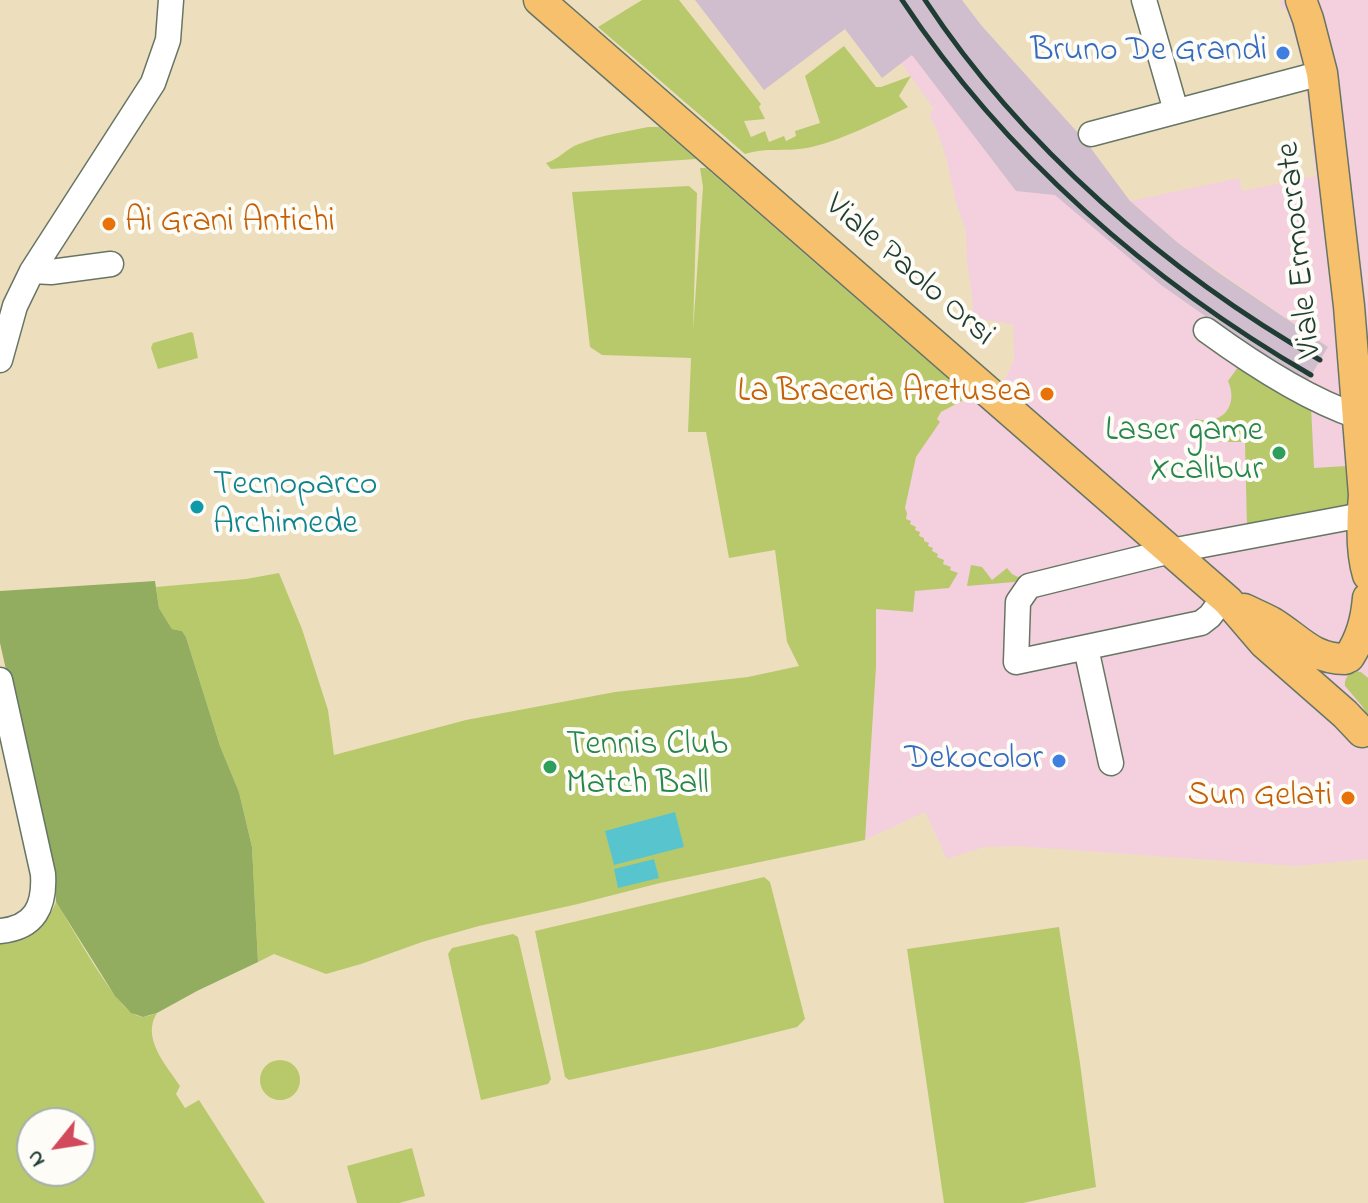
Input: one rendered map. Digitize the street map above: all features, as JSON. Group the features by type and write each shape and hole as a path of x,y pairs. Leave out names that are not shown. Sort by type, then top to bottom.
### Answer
{"main road":[{"name":"Viale Paolo Orsi","path":"539,0 1226,599"},
{"name":"Viale Ermocrate","path":"1301,0 1322,73 1349,306 1368,569"},
{"path":"1365,738 1333,684 1335,671 1354,658 1366,622 1368,598"},
{"path":"1226,599 1273,623 1311,651 1329,658 1354,658"},
{"path":"1226,599 1264,643 1345,714 1365,738"}],"street":[{"path":"0,360 15,306 32,271 153,83 168,40 171,0"},
{"path":"1144,0 1176,111"},
{"path":"1091,134 1322,73"},
{"path":"32,271 51,272 111,264"},
{"path":"1206,330 1332,408 1357,416"},
{"path":"1226,599 1201,623 1016,662 1018,602 1029,586 1365,505"},
{"path":"1086,648 1111,763"},
{"path":"0,680 44,889 33,917 12,930 0,931"}],"shaded area":[{"path":"695,0 962,0 1087,143 1130,201 1178,243 1328,347 1307,382 1258,353 1161,285 1055,195 1016,191 912,55 882,78 845,29 764,90"},
{"path":"1283,0 1368,0 1368,859 1295,866 1016,846 984,847 947,859 925,812 865,840 876,667 876,609 913,455 941,412 1005,379 1014,360 1013,324 973,318 966,231 947,161 929,115 934,109 901,63 912,54 1016,191 1055,194 1161,285 1258,353 1307,382 1328,347 1178,243 1130,201 1239,178 1242,191 1316,176 1304,71 1286,9 1282,9 1280,3"}],"green space":[{"path":"642,0 679,0 761,104 759,107 765,119 744,121 751,137 765,131 769,142 784,136 786,141 796,136 795,131 820,123 805,76 844,46 876,87 911,76 899,96 908,107 819,145 745,154 598,27"},
{"path":"659,127 696,159 551,169 546,163 587,141"},
{"path":"700,168 706,168 969,397 941,412 937,419 940,422 916,457 905,508 906,519 920,532 919,536 929,543 937,557 944,560 943,564 958,573 949,588 915,591 913,612 876,609 876,667 865,840 660,883 479,926 326,974 274,954 258,962 252,847 239,792 220,746 186,637 182,631 172,629 159,608 156,587 279,573 302,629 328,710 334,755 466,720 615,692 748,677 799,666 787,642 775,550 729,558 706,432 688,432 691,358 602,355 590,347 572,192 689,186 697,193 693,330 703,187"},
{"path":"191,332 198,358 158,369 151,348 153,343"},
{"name":"Laser game Xcalibur","path":"1241,363 1311,406 1314,468 1346,466 1350,507 1247,528 1245,442 1218,442 1193,425 1196,419 1214,420 1226,412 1231,398 1228,381"},
{"path":"971,565 982,567 992,580 1007,568 1018,577 1057,565 1062,570 1014,582 967,586"},
{"path":"155,581 159,608 172,629 182,631 186,637 220,746 239,792 252,847 258,962 157,1013 143,1017 131,1013 115,996 56,902 0,643 0,591"},
{"path":"1355,671 1368,678 1368,716 1345,686 1347,677"},
{"path":"764,877 770,882 805,1019 797,1027 713,1048 569,1080 565,1077 535,931"},
{"path":"56,902 104,980 125,1007 140,1016 157,1013 153,1022 154,1042 180,1086 176,1094 185,1108 199,1100 265,1203 0,1203 0,944 28,938 41,927"},
{"path":"1059,927 1096,1187 1023,1203 944,1203 907,949"},
{"path":"513,934 518,937 551,1079 548,1084 481,1100 448,954 452,948"},
{"path":"280,1060 294,1066 300,1080 294,1094 280,1100 266,1094 260,1080 266,1066"},
{"path":"412,1148 425,1196 399,1203 357,1203 347,1166"}],"water":[{"path":"675,812 684,847 614,865 605,831"},
{"path":"654,859 659,878 618,888 614,869"}],"railway":[{"path":"902,0 942,57 986,111 1085,211 1194,299 1311,375"},
{"path":"925,0 963,54 1006,105 1052,155 1102,202 1208,288 1320,360"}],"place":[{"name":"Bruno De Grandi","path":"1283,53"},
{"name":"Ai Grani Antichi","path":"109,224"},
{"name":"La Braceria Aretusea","path":"1047,394"},
{"name":"Laser game Xcalibur","path":"1279,453"},
{"name":"Tecnoparco Archimede","path":"197,507"},
{"name":"Dekocolor","path":"1059,761"},
{"name":"Tennis Club Match Ball","path":"550,767"},
{"name":"Sun Gelati","path":"1348,798"}]}
